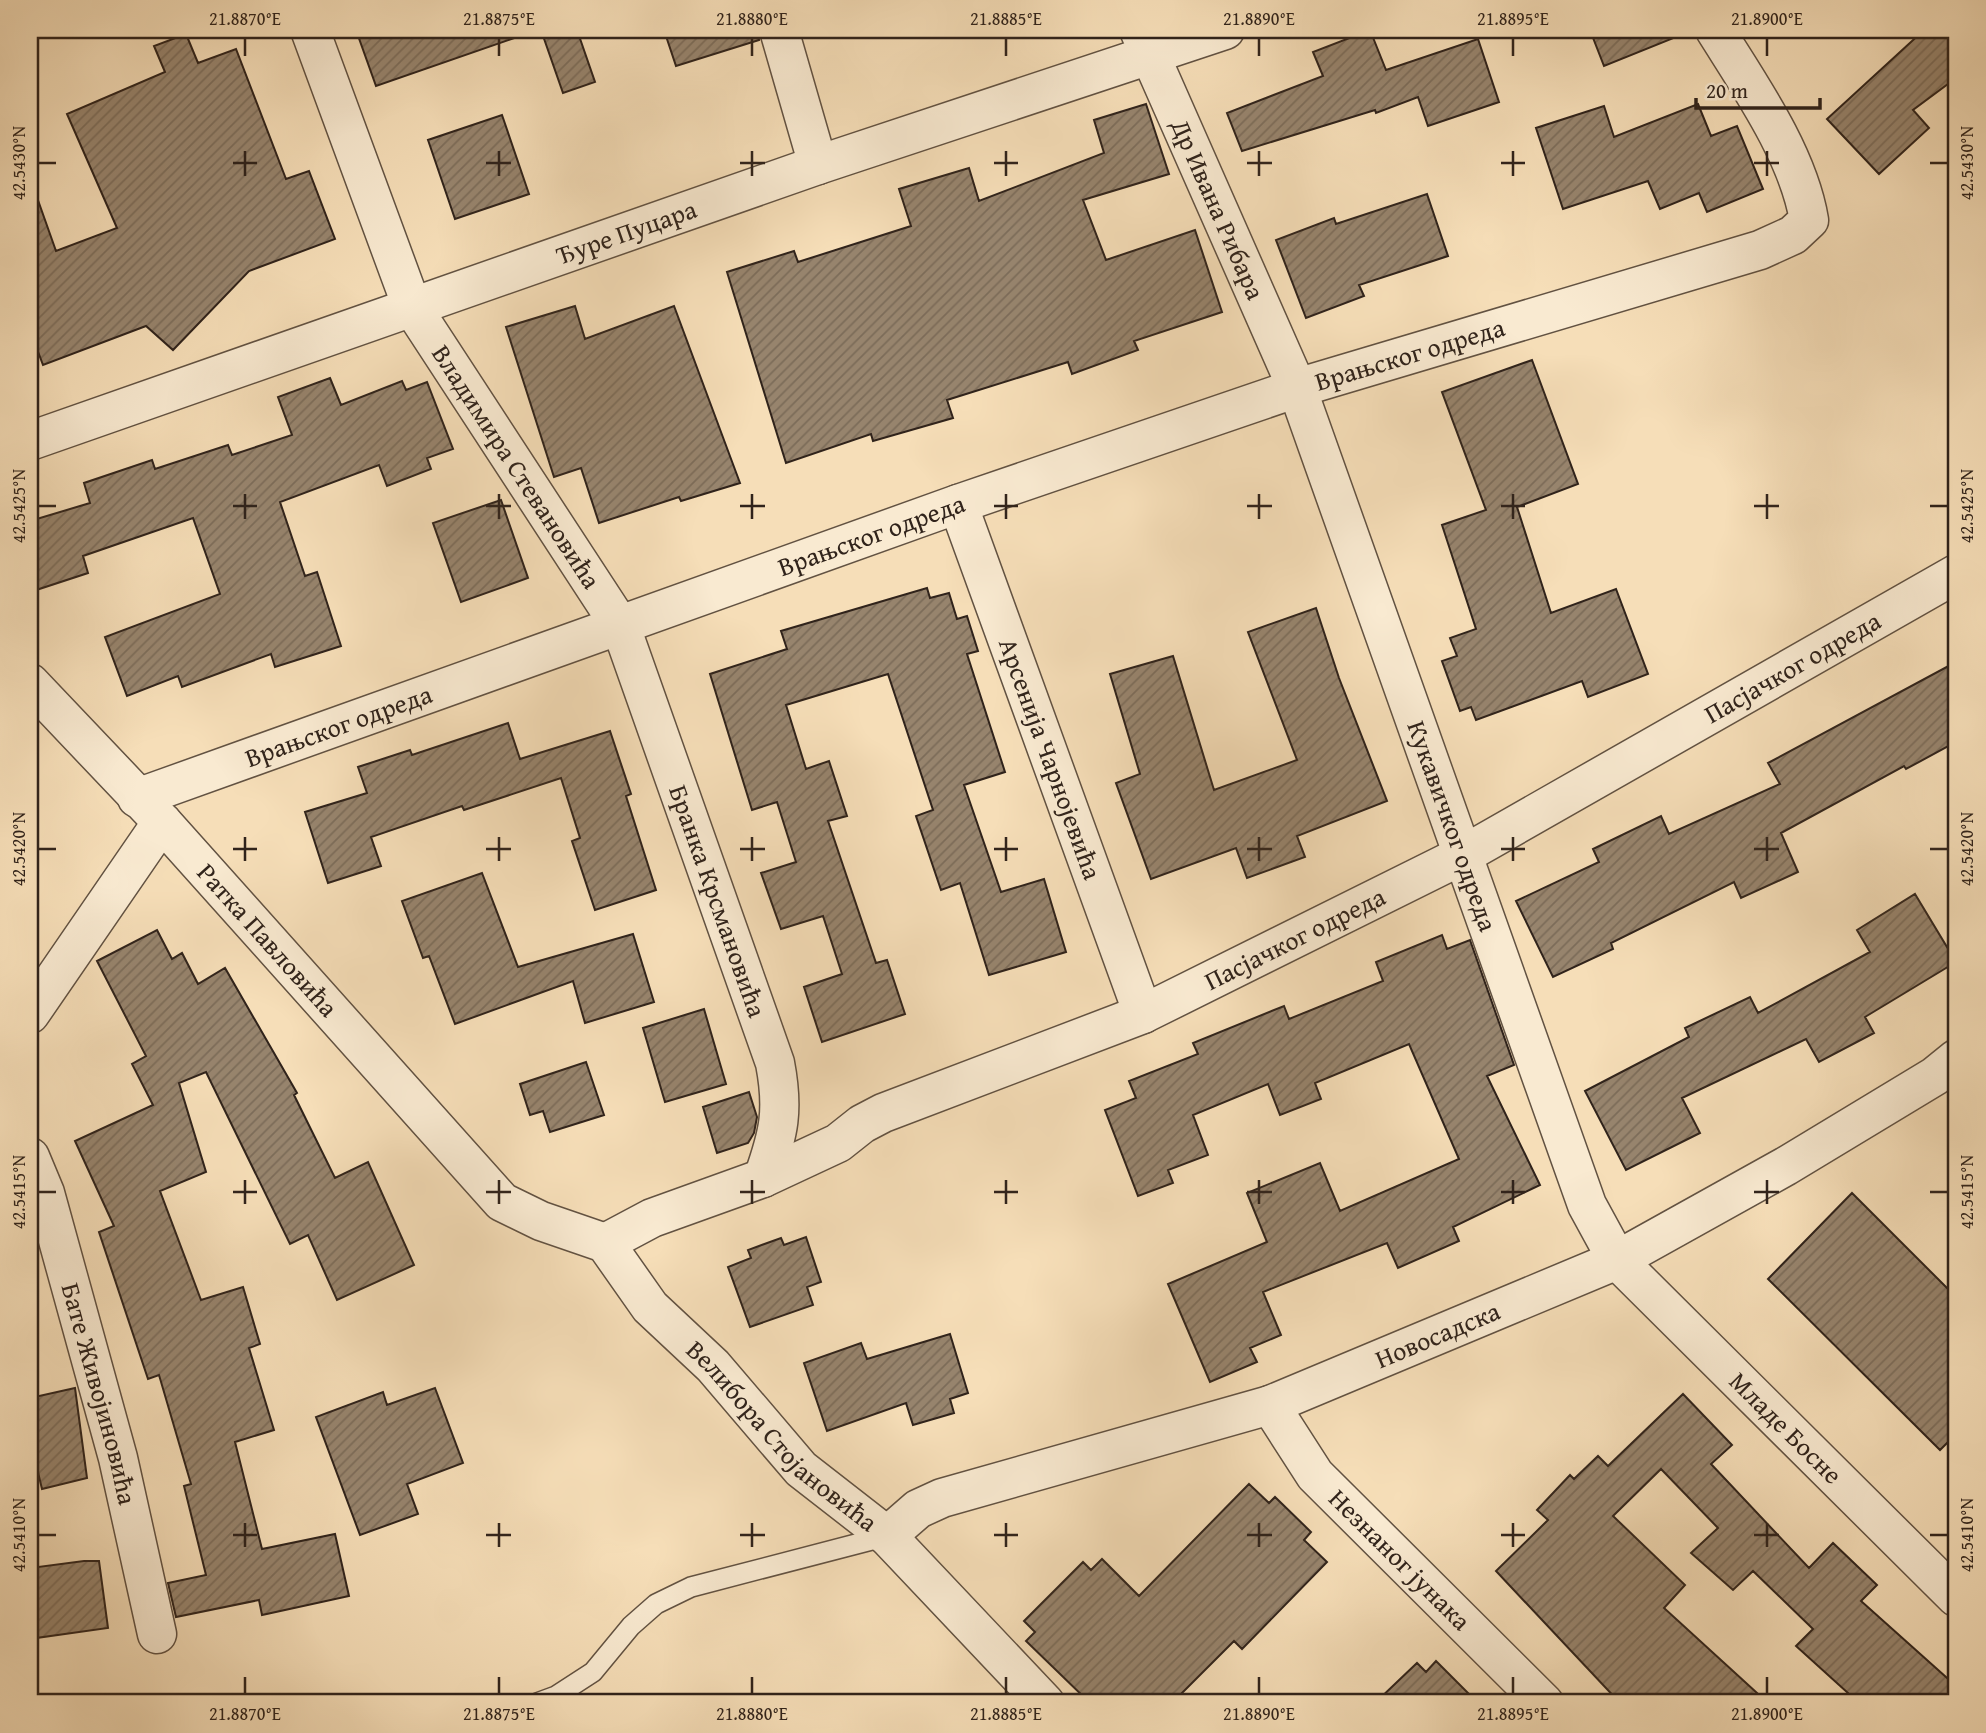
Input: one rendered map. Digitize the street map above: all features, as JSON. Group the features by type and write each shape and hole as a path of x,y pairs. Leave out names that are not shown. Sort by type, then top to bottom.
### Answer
{"street":[{"name":"Владимира Стевановића","path":"310,30 412,307 621,627"},
{"path":"779,30 818,165"},
{"name":"Ђуре Пуцара","path":"30,441 818,165 1144,43 1225,30"},
{"name":"Врањског одреда","path":"150,810 621,627 958,504 1297,388 1760,250 1793,235 1809,220 1798,179 1755,95 1715,30"},
{"name":"Др Ивана Рибара","path":"1144,43 1297,388"},
{"name":"Кукавичког одреда","path":"1297,388 1587,1205 1617,1260"},
{"name":"Арсенија Чарнојевића","path":"958,504 1143,1014"},
{"name":"Пасјачког одреда","path":"605,1243 652,1218 763,1178 838,1143 862,1124 883,1113 1143,1014 1463,855 1956,574"},
{"name":"Бранка Крсмановића","path":"621,627 775,1063 781,1096 781,1123 763,1178"},
{"name":"Ратка Павловића","path":"30,683 150,810 502,1202 541,1221 605,1243"},
{"path":"30,1014 150,810"},
{"name":"Новосадска","path":"887,1536 918,1509 943,1498 1270,1405 1617,1260 1949,1077"},
{"name":"Бате Живојиновића","path":"30,1157 45,1193 118,1458 157,1634"},
{"name":"Велибора Стојановића","path":"605,1243 650,1307 713,1366 801,1469 887,1536 1045,1703"},
{"name":"Младе Босне","path":"1617,1260 1956,1597"},
{"name":"Незнаног јунака","path":"1270,1405 1315,1475 1544,1703"}],"lane":[{"path":"537,1703 556,1696 593,1671 631,1626 656,1604 691,1587 887,1536"}],"building":[{"path":"356,30 522,30 523,35 376,86"},
{"path":"541,30 577,30 595,82 563,93"},
{"path":"664,30 758,30 759,40 676,66"},
{"path":"1370,30 1386,70 1478,39 1499,102 1428,126 1418,97 1376,113 1375,110 1242,151 1227,113 1323,76 1313,52"},
{"path":"1590,30 1690,30 1691,31 1604,66"},
{"path":"1924,30 1956,30 1956,78 1913,110 1929,128 1879,174 1827,119"},
{"path":"186,34 198,63 236,49 286,179 309,171 335,239 249,271 173,350 146,326 43,365 30,330 30,190 34,189 56,251 117,228 67,114 165,72 154,46"},
{"path":"1146,104 1169,174 1083,200 1106,260 1195,230 1222,312 1134,341 1138,350 1072,374 1068,362 947,400 953,418 873,441 871,434 786,463 727,272 794,251 798,262 911,226 899,189 969,168 979,201 1104,153 1094,120"},
{"path":"1698,104 1711,136 1737,126 1763,189 1707,212 1699,193 1660,209 1648,181 1563,209 1536,128 1604,106 1614,137"},
{"path":"502,115 529,194 455,219 428,140"},
{"path":"1427,194 1448,256 1359,285 1364,296 1306,318 1276,240 1334,218 1336,224"},
{"path":"575,306 585,339 674,306 740,483 681,501 679,497 599,523 581,468 554,477 506,327"},
{"path":"1532,360 1578,484 1517,507 1551,613 1616,589 1648,674 1588,697 1582,681 1476,720 1471,707 1460,711 1442,661 1457,656 1450,638 1476,629 1442,525 1486,510 1442,392"},
{"path":"330,378 341,405 402,381 406,390 427,382 453,449 427,458 431,469 387,486 379,465 280,502 305,576 317,572 341,646 275,667 271,654 182,687 178,676 127,696 105,637 220,594 193,518 83,556 88,573 30,592 30,521 90,503 84,483 152,460 155,469 228,445 232,455 292,435 278,397"},
{"path":"501,500 528,578 461,602 433,523"},
{"path":"927,588 930,598 949,593 957,619 967,616 978,651 967,654 1005,772 964,785 1001,892 1044,879 1066,952 989,975 960,883 941,890 916,816 933,810 888,674 786,705 806,769 829,761 847,816 828,821 876,963 887,960 905,1014 822,1042 804,987 842,974 823,916 781,929 761,873 796,862 777,802 752,810 710,674 787,649 781,631"},
{"path":"1316,608 1339,678 1387,801 1297,836 1305,857 1247,878 1236,848 1151,879 1116,783 1140,774 1110,674 1173,656 1214,790 1297,760 1248,632"},
{"path":"1956,662 1956,742 1906,769 1904,766 1781,833 1798,872 1741,898 1734,882 1611,943 1613,949 1553,977 1516,901 1599,862 1593,849 1661,816 1669,834 1780,784 1768,763"},
{"path":"508,723 520,759 610,731 631,794 626,796 656,890 595,910 572,841 580,838 561,778 464,810 462,806 371,837 381,866 328,883 305,812 367,793 358,767 410,750 412,755"},
{"path":"482,873 518,967 633,934 654,1002 585,1023 573,981 455,1024 429,956 423,958 402,901"},
{"path":"1915,894 1956,962 1865,1017 1874,1033 1819,1062 1806,1039 1682,1098 1700,1133 1626,1170 1585,1091 1689,1037 1685,1028 1750,997 1758,1013 1870,952 1857,930"},
{"path":"157,930 172,959 182,953 198,984 225,968 297,1093 294,1095 335,1178 368,1162 414,1265 337,1300 308,1235 290,1244 206,1072 179,1083 206,1172 160,1191 201,1300 243,1287 260,1344 249,1348 274,1430 235,1442 262,1549 335,1534 349,1596 262,1615 259,1600 176,1617 168,1583 206,1575 184,1486 191,1484 159,1375 148,1379 99,1232 114,1226 75,1141 153,1105 132,1064 146,1056 97,961"},
{"path":"1442,935 1447,949 1470,940 1514,1065 1487,1076 1540,1185 1453,1227 1459,1241 1398,1268 1387,1243 1263,1292 1281,1335 1250,1348 1257,1362 1210,1382 1168,1284 1267,1242 1247,1193 1320,1163 1340,1211 1459,1159 1409,1044 1315,1083 1321,1099 1280,1115 1268,1084 1193,1115 1208,1155 1168,1170 1173,1183 1138,1196 1105,1110 1136,1098 1129,1081 1198,1054 1193,1043 1284,1006 1289,1019 1383,981 1376,962"},
{"path":"704,1009 726,1084 665,1102 643,1028"},
{"path":"586,1062 604,1115 550,1132 543,1111 530,1115 520,1084"},
{"path":"749,1092 757,1117 754,1133 748,1143 717,1153 703,1107"},
{"path":"1852,1193 1956,1297 1956,1434 1940,1450 1768,1279"},
{"path":"806,1237 821,1282 807,1287 813,1305 750,1327 728,1267 751,1258 748,1250 781,1238 784,1245"},
{"path":"950,1334 968,1393 950,1399 954,1413 913,1425 906,1403 827,1431 804,1363 861,1343 867,1359"},
{"path":"75,1388 87,1478 42,1489 30,1439 30,1398"},
{"path":"435,1388 463,1463 407,1484 418,1514 360,1535 316,1417 383,1392 387,1405"},
{"path":"1683,1394 1732,1445 1711,1464 1809,1568 1833,1543 1877,1585 1861,1601 1956,1686 1956,1703 1859,1703 1796,1646 1813,1629 1753,1571 1733,1590 1691,1553 1718,1528 1661,1469 1613,1516 1685,1585 1664,1608 1768,1703 1620,1703 1496,1571 1548,1520 1537,1510 1570,1475 1574,1479 1598,1456 1608,1466"},
{"path":"1249,1484 1269,1503 1275,1497 1311,1532 1304,1540 1327,1562 1242,1649 1234,1641 1172,1703 1090,1703 1026,1641 1035,1632 1024,1621 1083,1562 1091,1570 1102,1559 1139,1596"},
{"path":"99,1561 108,1628 36,1638 30,1568"},
{"path":"1436,1661 1478,1703 1375,1703 1417,1663 1426,1672"}]}
